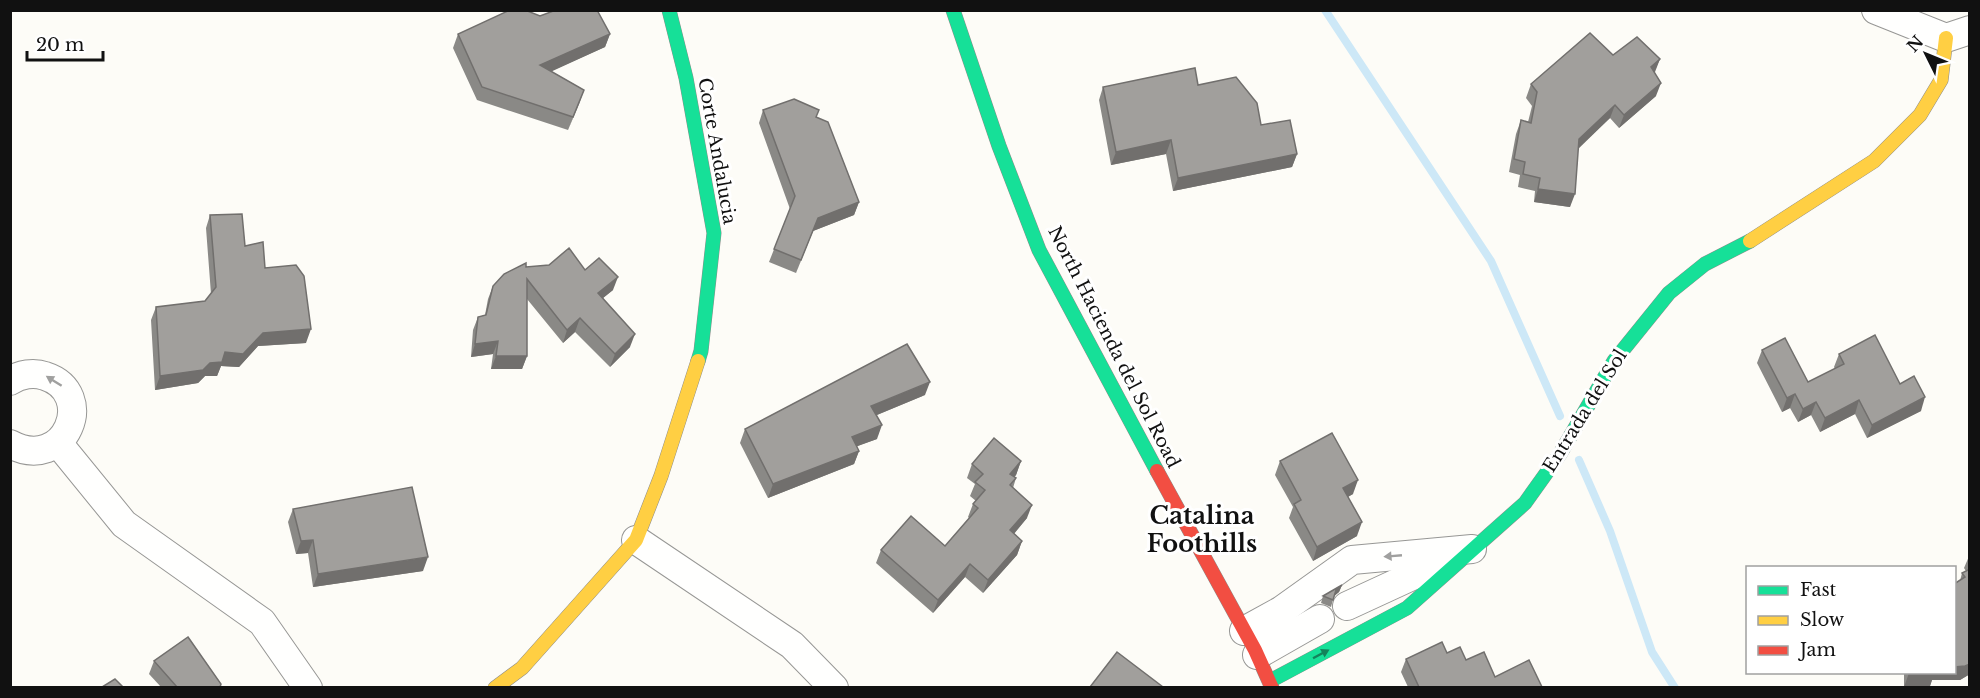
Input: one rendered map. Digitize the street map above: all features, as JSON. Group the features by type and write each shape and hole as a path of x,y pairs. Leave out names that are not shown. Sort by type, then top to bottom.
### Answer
{"street":[{"name":"Corte Andalucia","path":"495,687 522,668 636,540 662,476 701,351 714,233 686,78 669,10"},
{"name":"North Hacienda del Sol Road","path":"953,10 999,146 1040,249 1077,324 1251,643 1271,684"},
{"path":"1876,10 1958,34"},
{"name":"Entrada del Sol","path":"1271,684 1407,608 1525,502 1560,454 1614,361 1669,293 1705,264 1748,242 1874,162 1920,115 1941,80 1958,34"},
{"path":"10,381 27,374 39,374 52,378 62,385 69,396 72,409 72,422 67,434 46,450 34,452 10,444"},
{"path":"57,443 124,524 262,622 308,687"},
{"path":"636,540 792,645 834,687"},
{"path":"1251,643 1282,609 1352,560 1473,549"},
{"path":"1347,606 1473,549"},
{"path":"1251,643 1320,619"}],"building":[{"path":"510,10 525,10 540,16 556,10 597,10 610,34 540,65 584,90 573,117 482,87 458,34"},
{"path":"1590,33 1613,55 1637,37 1660,59 1651,67 1661,83 1624,115 1615,105 1579,139 1575,194 1538,189 1540,178 1523,174 1525,162 1514,159 1521,120 1531,123 1537,92 1531,84"},
{"path":"1195,68 1198,85 1236,77 1257,103 1261,125 1290,120 1297,154 1178,178 1171,140 1116,152 1103,87"},
{"path":"794,99 819,110 816,117 828,122 859,202 818,218 801,260 774,249 795,196 763,110"},
{"path":"242,214 245,246 263,242 265,268 296,265 304,276 311,329 263,333 243,354 225,352 222,362 210,363 203,370 160,376 156,307 205,301 216,287 210,215"},
{"path":"569,248 585,270 599,258 618,277 598,293 635,334 615,354 580,318 567,330 527,279 527,356 496,356 498,341 475,344 478,317 486,315 493,286 504,274 526,263 526,267 549,265"},
{"path":"1875,335 1900,384 1914,376 1925,397 1872,425 1859,400 1825,418 1816,402 1803,409 1795,394 1787,398 1762,350 1785,338 1808,382 1844,364 1839,354"},
{"path":"907,344 930,382 871,406 882,425 852,437 859,451 773,484 745,429"},
{"path":"1332,433 1358,480 1343,488 1362,522 1317,547 1294,504 1301,500 1280,461"},
{"path":"994,438 1021,461 1010,474 1016,478 1010,485 1032,505 1010,530 1022,541 988,580 970,564 938,600 881,550 911,516 945,546 978,508 973,504 985,490 975,482 983,474 972,464"},
{"path":"412,487 428,557 318,574 313,540 301,541 293,509"},
{"path":"1970,569 1970,664 1956,667 1956,583 1965,577 1962,573"},
{"path":"1342,585 1336,590 1333,600 1323,596"},
{"path":"188,637 221,684 220,687 177,687 154,661"},
{"path":"1442,642 1447,653 1460,647 1466,660 1484,652 1495,677 1529,660 1542,687 1419,687 1406,659"},
{"path":"1117,652 1163,687 1090,687"},
{"path":"115,679 123,687 102,687"}],"waterway":[{"path":"1325,10 1491,261 1560,416"},
{"path":"1579,460 1610,531 1652,652 1675,688"}],"traffic: fast":[{"path":"669,10 686,78 714,233 698,361"},
{"path":"953,10 999,146 1039,250 1157,471"},
{"path":"1270,681 1407,608 1525,503 1560,454 1614,361 1669,293 1705,264 1750,241"}],"traffic: slow":[{"path":"1750,241 1874,161 1920,115 1941,80 1946,38"},
{"path":"495,688 522,668 636,540 661,476 698,361"}],"traffic: jam":[{"path":"1157,471 1255,650 1272,688"}],"district":[{"name":"Catalina Foothills","path":"1202,530"}]}
